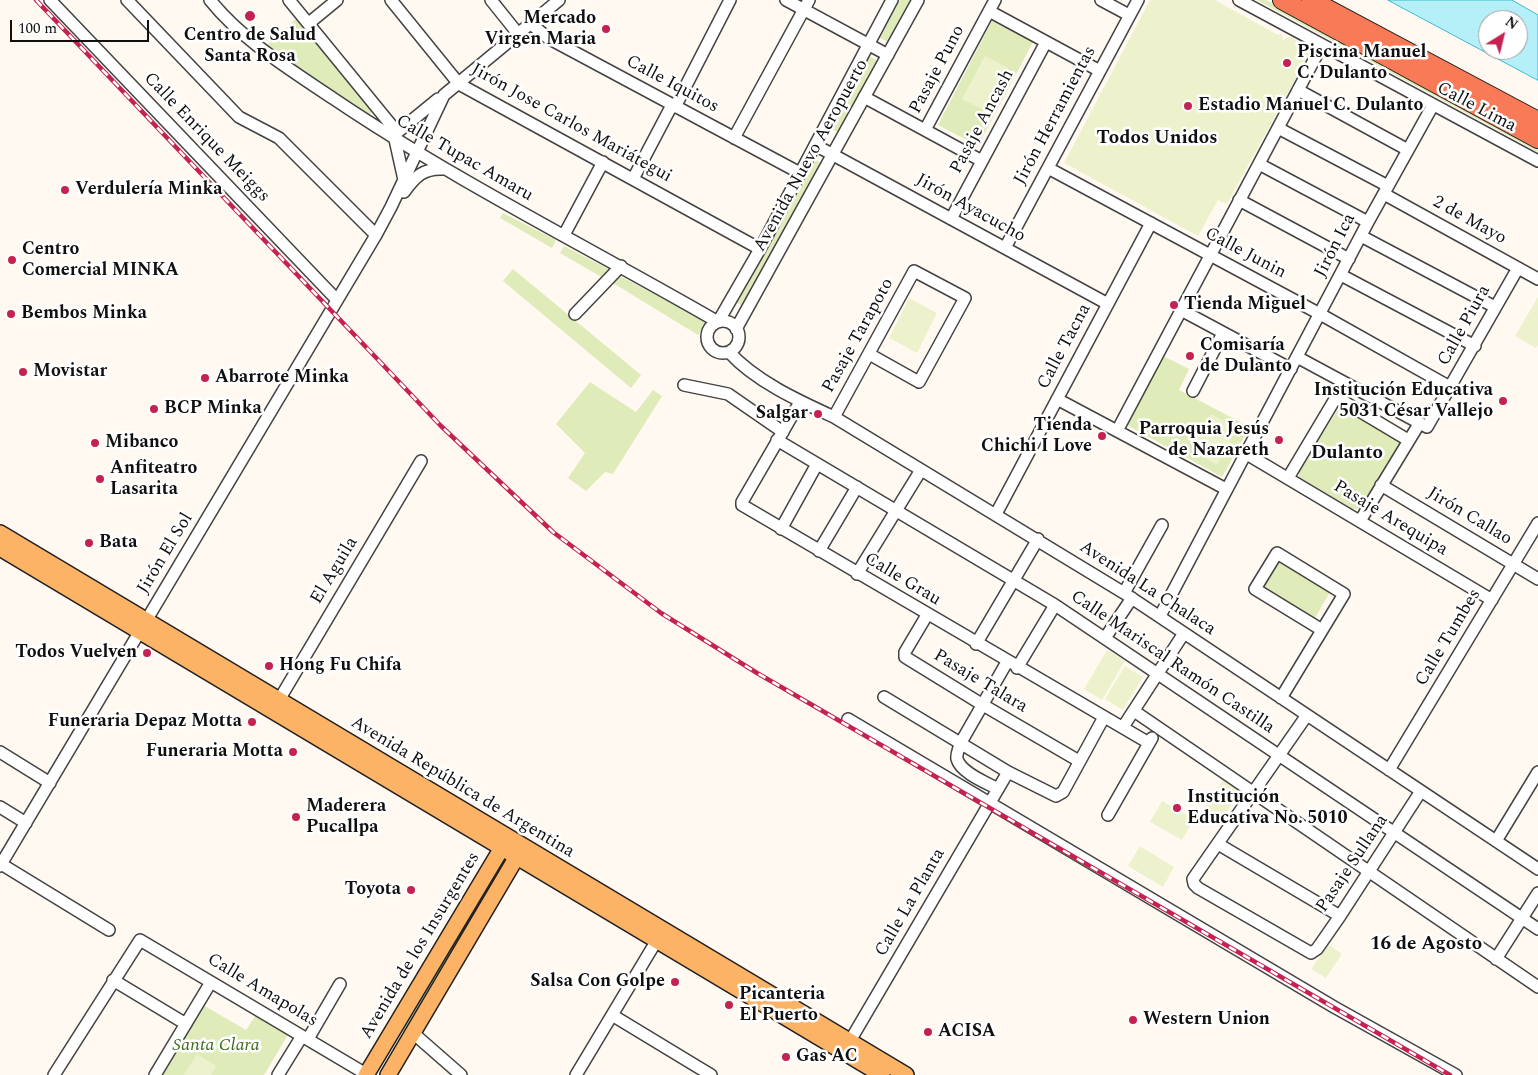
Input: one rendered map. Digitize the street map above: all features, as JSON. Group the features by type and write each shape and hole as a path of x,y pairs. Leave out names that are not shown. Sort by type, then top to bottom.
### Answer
{"highway":[{"path":"1282,0 1538,139"},
{"path":"1311,0 1538,121"}],"main road":[{"name":"Avenida República de Argentina","path":"0,533 143,626 520,852 847,1047 906,1075"},
{"name":"Avenida República de Argentina","path":"0,548 279,700 505,843"},
{"name":"Avenida de los Insurgentes","path":"366,1074 505,843"},
{"name":"Avenida de los Insurgentes","path":"388,1075 520,852"},
{"name":"Avenida República de Argentina","path":"847,1047 882,1075"}],"street":[{"name":"Calle Enrique Meiggs","path":"50,0 337,300"},
{"path":"127,0 239,117 279,138 376,235"},
{"name":"Calle Tupac Amaru","path":"210,0 235,26 298,75 395,135 416,153 718,322"},
{"name":"Calle Tupac Amaru","path":"289,0 309,23 395,135"},
{"path":"309,23 337,0"},
{"name":"Jirón Jose Carlos Mariátegui","path":"391,0 458,84 760,249"},
{"path":"491,0 519,34"},
{"path":"404,180 395,135 559,0"},
{"path":"633,179 730,0"},
{"path":"786,0 807,5 888,55"},
{"name":"Avenida Nuevo Aeropuerto","path":"718,322 760,249 892,0"},
{"name":"Avenida Nuevo Aeropuerto","path":"736,329 918,0"},
{"name":"Pasaje Puno","path":"925,130 995,0"},
{"path":"1101,0 1130,15"},
{"name":"Jirón Herramientas","path":"1005,248 1138,0"},
{"name":"Calle Lima","path":"1239,0 1538,161"},
{"path":"734,138 807,5"},
{"path":"989,11 1100,71"},
{"name":"Calle Iquitos","path":"531,24 548,38 800,173"},
{"name":"Pasaje Ancash","path":"951,219 1046,42"},
{"path":"1117,430 1322,45"},
{"path":"1298,90 1408,150"},
{"name":"Jirón El Sol","path":"1,865 376,235 444,95"},
{"path":"864,98 982,161"},
{"name":"Jirón Ica","path":"1160,616 1368,222 1433,105"},
{"name":"2 de Mayo","path":"1278,128 1538,279"},
{"name":"Jirón Ayacucho","path":"815,145 1108,304"},
{"path":"564,235 602,162"},
{"path":"1259,164 1368,222"},
{"name":"Jirón El Sol","path":"391,207 420,173 433,168 445,169"},
{"name":"Calle Junin","path":"1048,168 1320,314 1450,387"},
{"path":"1240,200 1349,259"},
{"name":"Calle Tacna","path":"996,514 1151,223"},
{"path":"1361,236 1495,307"},
{"path":"575,314 621,266"},
{"name":"Calle Piura","path":"1360,521 1408,440 1424,425 1450,387 1518,268"},
{"name":"Pasaje Tarapoto","path":"834,417 914,271 965,298 919,382 869,354"},
{"path":"1341,275 1475,346"},
{"path":"1181,310 1291,369"},
{"path":"718,322 728,322 736,329 737,344 729,352 720,353 708,343 708,330 718,322"},
{"path":"1193,391 1223,333"},
{"name":"Avenida La Chalaca","path":"729,352 742,366 800,402 834,417 1038,539 1160,616 1538,869"},
{"path":"1297,358 1424,425"},
{"path":"1288,478 1344,384"},
{"name":"Calle Mariscal Ramón Castilla","path":"684,385 728,394 817,464 1055,605 1538,929"},
{"path":"1336,397 1408,440"},
{"path":"1057,399 1226,489"},
{"name":"Calle Grau","path":"800,402 742,502 745,508 1012,665 1123,727 1149,744"},
{"name":"Pasaje Arequipa","path":"1246,453 1492,600"},
{"name":"El Aguila","path":"279,700 421,461"},
{"path":"781,528 817,464"},
{"path":"857,574 921,470"},
{"name":"Jirón Callao","path":"1381,485 1538,579"},
{"path":"819,551 857,487"},
{"name":"Calle Tumbes","path":"1389,770 1538,523"},
{"path":"1105,638 1128,596 1162,525"},
{"path":"976,644 1038,539"},
{"path":"1281,698 1344,594 1277,553 1255,589 1322,630"},
{"path":"998,789 966,770 958,762 957,757 960,744 983,705 1055,605"},
{"name":"Pasaje Talara","path":"927,615 905,652 905,658 1079,761"},
{"path":"1123,727 1184,633"},
{"path":"884,698 1008,772 1056,796 1062,792 1104,717"},
{"path":"1134,711 1538,987"},
{"path":"1307,715 1218,844 1340,916"},
{"path":"848,720 1334,1007 1456,1075"},
{"path":"1108,815 1158,728"},
{"path":"0,752 50,783"},
{"name":"Calle La Planta","path":"847,1047 1008,772"},
{"path":"1496,841 1534,785 1538,772"},
{"name":"Pasaje Sullana","path":"1218,844 1193,879 1194,884 1310,953 1317,949 1340,916 1421,791"},
{"path":"0,808 26,823"},
{"path":"1,865 108,930"},
{"path":"1496,959 1538,893"},
{"path":"576,1075 660,935"},
{"name":"Calle Amapolas","path":"113,980 140,940 366,1074"},
{"path":"54,1075 113,980 186,1024"},
{"path":"156,1075 211,982"},
{"path":"278,1075 340,984"},
{"path":"612,1015 711,1075"},
{"path":"413,1033 461,1075"}],"green space":[{"path":"900,0 911,0 888,42 880,38"},
{"name":"Estadio Manuel C. Dulanto","path":"1150,0 1215,0 1278,35 1282,34 1283,40 1289,37 1312,49 1227,204 1218,200 1198,236 1064,163"},
{"path":"1257,0 1266,0 1538,144 1538,152"},
{"path":"297,18 374,111 368,115 267,45"},
{"path":"992,21 1033,42 978,146 938,125"},
{"path":"869,56 878,61 839,133 830,128"},
{"path":"985,56 1008,68 986,111 962,99"},
{"path":"812,158 823,164 746,308 735,302"},
{"path":"503,213 556,240 552,248 500,218"},
{"path":"564,246 610,270 603,278 560,253"},
{"path":"513,269 641,375 631,388 503,281"},
{"path":"620,276 707,322 698,335 613,283"},
{"path":"1538,297 1538,345 1536,348 1515,336"},
{"path":"909,298 937,313 917,353 889,338"},
{"path":"1161,355 1189,369 1179,390 1250,427 1222,477 1125,424"},
{"path":"590,382 636,412 653,390 662,396 613,474 605,472 586,491 568,478 585,453 556,424"},
{"path":"1341,404 1403,439 1360,509 1353,509 1299,477 1299,471"},
{"path":"1211,414 1237,428 1217,465 1191,450"},
{"path":"1276,559 1330,592 1315,618 1260,585"},
{"path":"1107,650 1125,661 1102,700 1084,689"},
{"path":"1125,666 1143,677 1123,710 1105,699"},
{"path":"1223,780 1240,791 1223,819 1205,807"},
{"path":"1162,801 1194,819 1182,840 1150,822"},
{"path":"1140,846 1174,867 1163,887 1128,866"},
{"path":"490,879 495,884 405,1034 401,1030"},
{"path":"1328,944 1342,954 1326,978 1311,969"},
{"name":"Santa Clara","path":"203,1005 246,1030 256,1015 289,1033 264,1075 162,1075"},
{"path":"197,1054 216,1066 211,1075 184,1075"}],"water":[{"path":"1388,0 1512,0 1538,15 1538,80 1500,60 1528,60 1528,10 1478,10 1478,48"}],"railway":[{"path":"36,0 441,426 553,532 661,613 757,673 1450,1075"}],"place":[{"name":"Centro de Salud Santa Rosa","path":"250,16"},
{"name":"Mercado Virgen Maria","path":"606,29"},
{"name":"Piscina Manuel C. Dulanto","path":"1287,63"},
{"name":"Estadio Manuel C. Dulanto","path":"1188,106"},
{"name":"Verdulería Minka","path":"65,190"},
{"name":"Centro Comercial MINKA","path":"12,260"},
{"name":"Tienda Miguel","path":"1174,305"},
{"name":"Bembos Minka","path":"11,314"},
{"name":"Comisaría de Dulanto","path":"1190,356"},
{"name":"Movistar","path":"23,372"},
{"name":"Abarrote Minka","path":"205,378"},
{"name":"Institución Educativa 5031 César Vallejo","path":"1503,401"},
{"name":"BCP Minka","path":"154,409"},
{"name":"Salgar","path":"818,414"},
{"name":"Tienda Chichi I Love","path":"1102,436"},
{"name":"Parroquia Jesús de Nazareth","path":"1279,440"},
{"name":"Mibanco","path":"95,443"},
{"name":"Anfiteatro Lasarita","path":"100,479"},
{"name":"Bata","path":"89,543"},
{"name":"Todos Vuelven","path":"147,653"},
{"name":"Hong Fu Chifa","path":"269,666"},
{"name":"Funeraria Depaz Motta","path":"252,722"},
{"name":"Funeraria Motta","path":"293,752"},
{"name":"Institución Educativa No. 5010","path":"1177,808"},
{"name":"Maderera Pucallpa","path":"296,817"},
{"name":"Toyota","path":"411,890"},
{"name":"Salsa Con Golpe","path":"675,982"},
{"name":"Picanteria El Puerto","path":"729,1005"},
{"name":"Western Union","path":"1133,1020"},
{"name":"ACISA","path":"928,1032"},
{"name":"Gas AC","path":"786,1057"}],"district":[{"name":"Todos Unidos","path":"1157,139"},
{"name":"Dulanto","path":"1347,454"},
{"name":"16 de Agosto","path":"1426,945"}]}
